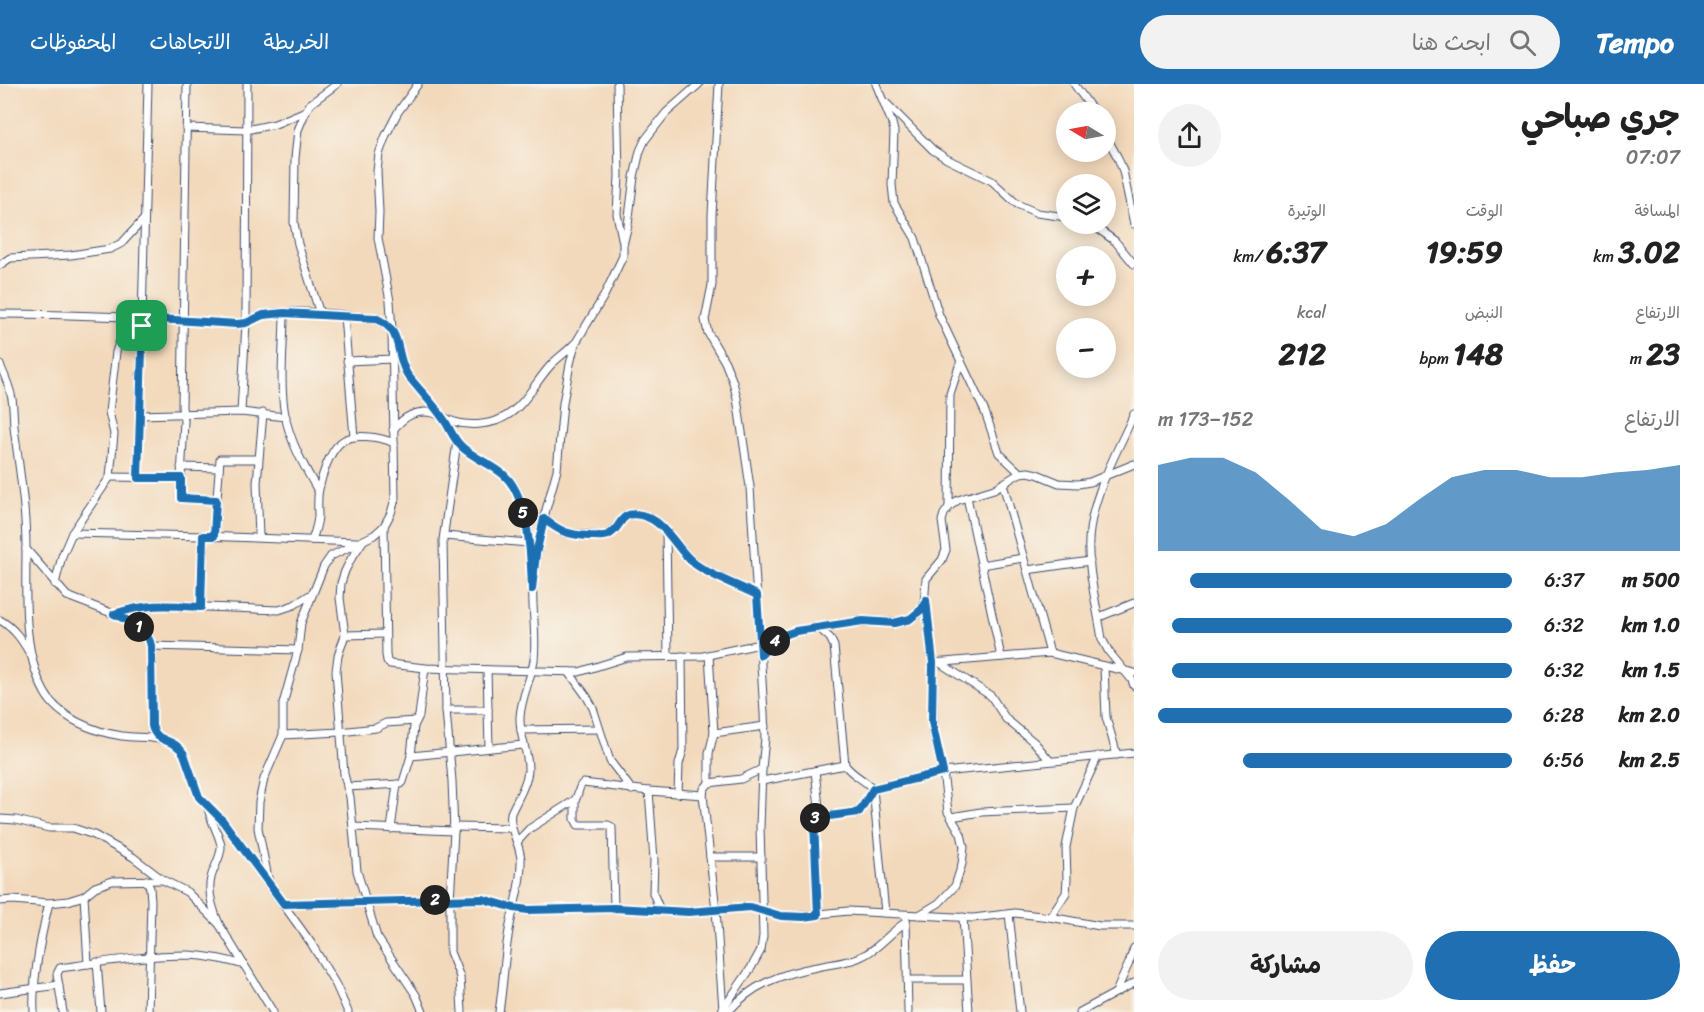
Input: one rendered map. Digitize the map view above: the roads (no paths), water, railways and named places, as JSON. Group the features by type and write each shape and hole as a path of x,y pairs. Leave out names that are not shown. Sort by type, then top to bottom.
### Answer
{"street":[{"path":"138,478 148,84"},
{"path":"187,84 181,498 216,500"},
{"path":"241,412 246,323 247,84"},
{"path":"320,314 298,244 294,223 296,148 298,130 310,104 336,84"},
{"path":"269,883 258,828 259,802 264,779 283,735 283,704 298,650 301,623 324,566 331,556 375,535 384,526 395,499 392,330 390,301 378,238 377,171 379,154 386,135 398,112 418,84"},
{"path":"532,589 536,554 556,470 564,403 575,344 623,256 617,214 619,183 617,84"},
{"path":"623,245 634,177 645,140 666,113 699,84"},
{"path":"719,84 712,216 712,285 705,320 708,333 729,372 737,398 750,487 765,726 760,827 763,910 761,950 724,1011"},
{"path":"876,84 894,131 892,185 894,202 915,238 939,315 985,412 999,453 1020,473"},
{"path":"1074,84 1087,102"},
{"path":"881,97 939,155 992,181 1023,208 1056,216"},
{"path":"186,128 246,130 275,124 306,111"},
{"path":"1116,154 1123,171 1134,224"},
{"path":"0,265 10,258 71,255 110,249 122,243 144,219"},
{"path":"1105,234 1115,241 1134,264"},
{"path":"284,313 283,397 286,417 301,460 318,491"},
{"path":"0,314 69,314 237,324 246,323 263,315 284,313 375,318 385,322 392,330 397,339 403,369 443,417 457,442 463,449 502,473 510,481 520,504 529,543 535,636 532,670 520,713 528,774 511,813 511,828 518,841 522,860 521,871 508,935 500,1012"},
{"path":"344,316 354,437"},
{"path":"55,584 62,556 72,533 110,477 114,434 109,412 116,352 119,343 142,326"},
{"path":"393,430 399,422 413,414 424,412 434,413 461,423 482,424 497,420 511,413 524,402 552,365 575,344"},
{"path":"347,361 393,359"},
{"path":"949,507 950,394 961,360"},
{"path":"0,365 12,397 23,493 26,606 32,656 43,691 55,707 64,714 96,730 123,736 159,738 175,743 180,748 199,797 222,820 284,904 336,985 348,1012"},
{"path":"140,415 241,412 286,417"},
{"path":"259,537 258,459 263,413"},
{"path":"1134,414 1096,501 1090,531 1090,561 1102,639 1134,686"},
{"path":"312,540 318,521 318,491 330,458 340,443 347,438 354,437 383,438 394,442"},
{"path":"457,442 444,536 445,669 453,829 450,952 460,977 462,1012"},
{"path":"214,536 221,458 258,459"},
{"path":"919,915 947,897 955,886 960,874 964,847 961,834 947,808 943,772 932,722 937,663 926,600 926,579 942,560 946,550 942,521 944,514 958,500 988,492 1020,473 1028,472 1059,483 1070,484 1090,482 1134,464"},
{"path":"181,467 219,468"},
{"path":"110,477 181,478"},
{"path":"1003,484 1050,653"},
{"path":"967,496 1001,657"},
{"path":"544,519 565,533 603,536 611,533 626,516 636,514 650,518 666,531 693,562 757,595"},
{"path":"384,526 385,634 387,661 390,664 445,669 569,672 588,670 627,657 709,655 760,644"},
{"path":"666,531 668,656"},
{"path":"72,533 362,540"},
{"path":"201,607 203,536"},
{"path":"444,536 529,543"},
{"path":"362,540 345,571 341,584 340,598 345,635 336,671 344,774 357,871 377,937 416,995 423,1012"},
{"path":"26,549 67,596 114,614 142,629 150,638 152,726 153,732 159,738"},
{"path":"981,565 1023,558"},
{"path":"1027,570 1090,561"},
{"path":"114,614 157,605 286,609 313,593"},
{"path":"761,655 775,641 796,631 863,621 902,622 918,614 926,600"},
{"path":"1099,617 1134,603"},
{"path":"0,620 10,626 22,639 32,656"},
{"path":"819,627 830,638 834,646 845,765 873,789 885,913"},
{"path":"345,635 385,634"},
{"path":"151,646 298,650"},
{"path":"937,663 1050,653 1134,673"},
{"path":"709,655 714,733 710,753 710,783"},
{"path":"678,794 679,764 683,750 682,656"},
{"path":"937,663 991,696 1006,719 1035,743 1050,761"},
{"path":"1104,666 1106,717 1118,754"},
{"path":"347,787 403,782 419,716 425,668"},
{"path":"487,670 489,748"},
{"path":"569,672 593,708 610,761 632,789"},
{"path":"446,710 488,710"},
{"path":"283,735 340,732 376,728 386,723 416,722"},
{"path":"714,733 765,726"},
{"path":"521,730 599,729"},
{"path":"411,756 523,745"},
{"path":"818,915 815,818 859,812 873,789 943,772 1134,753"},
{"path":"1050,917 1066,893 1066,848 1074,808 1098,756"},
{"path":"762,782 845,765"},
{"path":"724,1011 716,910 703,795 704,789 710,783 741,778 762,769"},
{"path":"815,771 820,816"},
{"path":"614,908 612,827 578,825 575,819 575,800 580,786 583,783 703,795"},
{"path":"391,829 397,784"},
{"path":"649,791 654,860 653,893 660,910"},
{"path":"518,841 529,829 575,800"},
{"path":"208,807 220,847 210,880 213,910 219,924 273,1012"},
{"path":"951,817 981,812 1074,808"},
{"path":"0,819 16,820 49,828 84,830 133,857 163,880 193,897 219,924"},
{"path":"352,827 511,828"},
{"path":"710,857 761,857"},
{"path":"0,901 49,903 68,901 84,896 95,887 112,880 163,880"},
{"path":"146,880 150,888 151,901 148,1012"},
{"path":"84,896 88,964"},
{"path":"284,904 483,899 528,910 614,908 689,912 750,907 792,917 848,911 885,913 906,918 919,915 983,918 1009,914 1050,917 1100,926 1134,926"},
{"path":"34,1012 34,988 49,903"},
{"path":"1009,914 1020,1012"},
{"path":"963,917 969,1012"},
{"path":"724,1011 761,984 784,975 857,959 871,951 906,918"},
{"path":"906,918 908,1012"},
{"path":"1116,992 1134,948"},
{"path":"63,1012 57,974 60,968 126,958 191,955 244,964"},
{"path":"97,962 101,1012"},
{"path":"907,980 966,980"},
{"path":"1080,1012 1134,983"},
{"path":"0,993 59,985"}]}
